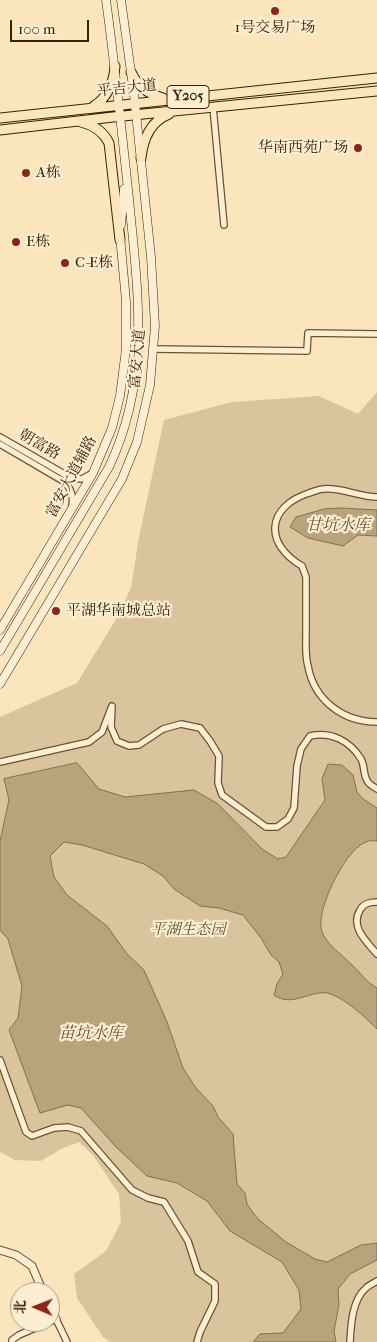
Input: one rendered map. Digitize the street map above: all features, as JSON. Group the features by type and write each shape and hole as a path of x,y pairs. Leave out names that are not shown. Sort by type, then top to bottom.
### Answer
{"main road":[{"name":"富安大道","path":"0,651 83,512 116,452 126,423 136,371 138,354 138,301 120,104 106,0"},
{"name":"富安大道","path":"0,684 122,479 137,442 151,379 154,349 152,274 137,115 121,0"},
{"path":"90,107 99,103 109,89 115,66"},
{"path":"131,72 146,91 168,99"},
{"name":"平吉大道","path":"0,118 135,102 377,78"},
{"name":"平吉大道","path":"0,130 377,91"},
{"path":"141,158 144,142 150,129 165,115 178,111"},
{"path":"74,122 87,123 94,126 109,143 120,240"},
{"name":"富安大道辅路","path":"0,630 93,473 112,428 125,364 127,317 120,240 126,172"},
{"path":"42,559 83,512"}],"street":[{"path":"213,107 224,225"},
{"path":"154,349 307,352 308,333 377,334"},
{"name":"朝富路","path":"0,437 71,478 82,479 93,473"},
{"name":"朝富路","path":"0,444 63,481 71,490 73,496 71,510"},
{"path":"377,497 366,497 323,488 287,503 278,517 275,533 280,548 291,560 302,566 306,578 307,666 315,687 321,697 343,714 368,722 377,722"},
{"path":"0,762 89,742 102,732 112,706 111,727 117,741 129,746 139,745 163,729 181,724 200,728 210,740 219,756 218,783 222,795 266,827 277,827 288,819 294,808 297,766 301,749 310,736 320,734 333,736 350,746 362,761 367,781 377,789"},
{"path":"377,902 370,902 362,906 356,916 356,927 377,954"},
{"path":"0,1060 26,1132 32,1136 54,1128 68,1127 81,1131 132,1190 148,1198 164,1202 170,1208 192,1249 198,1272 215,1284 215,1301 197,1342"},
{"path":"0,1250 16,1255 32,1266 39,1282"},
{"path":"350,1342 356,1303 365,1288 377,1281"},
{"path":"12,1342 19,1335 26,1332"}],"green space":[{"name":"平湖生态园","path":"377,392 377,1342 110,1342 103,1337 77,1298 74,1274 106,1251 121,1222 119,1194 93,1155 79,1142 61,1149 41,1161 15,1160 0,1152 0,717 77,683 115,621 131,588 139,537 164,420 232,402 319,396 358,414"}],"water":[{"name":"甘坑水库","path":"324,509 377,510 377,536 358,535 343,546 308,538 290,527 296,517"},
{"name":"苗坑水库","path":"77,763 99,789 125,797 194,790 218,804 262,849 278,859 286,857 325,800 322,779 328,764 342,765 353,775 357,792 363,799 377,808 377,841 370,841 360,845 343,864 324,905 321,927 322,933 329,943 377,988 377,1029 360,1013 334,995 321,993 287,1000 274,995 277,984 283,974 279,962 271,955 261,938 243,915 219,908 200,906 174,889 163,876 144,864 82,845 64,842 50,856 54,877 67,895 107,926 127,954 144,970 167,1022 183,1068 196,1088 213,1106 218,1117 233,1134 237,1184 245,1193 247,1204 257,1218 286,1242 315,1259 327,1262 361,1245 377,1243 377,1260 350,1274 338,1289 339,1305 334,1331 336,1342 253,1342 260,1334 283,1333 301,1309 299,1290 282,1262 230,1231 207,1201 177,1183 147,1176 116,1147 81,1108 68,1105 40,1113 9,1030 18,1018 22,986 8,939 0,930 0,841 9,800 4,779"}],"place":[{"name":"1号交易广场","path":"275,11"},
{"name":"华南西苑广场","path":"358,148"},
{"name":"A栋","path":"26,173"},
{"name":"E栋","path":"16,242"},
{"name":"C-E栋","path":"65,263"},
{"name":"平湖华南城总站","path":"56,611"}]}
